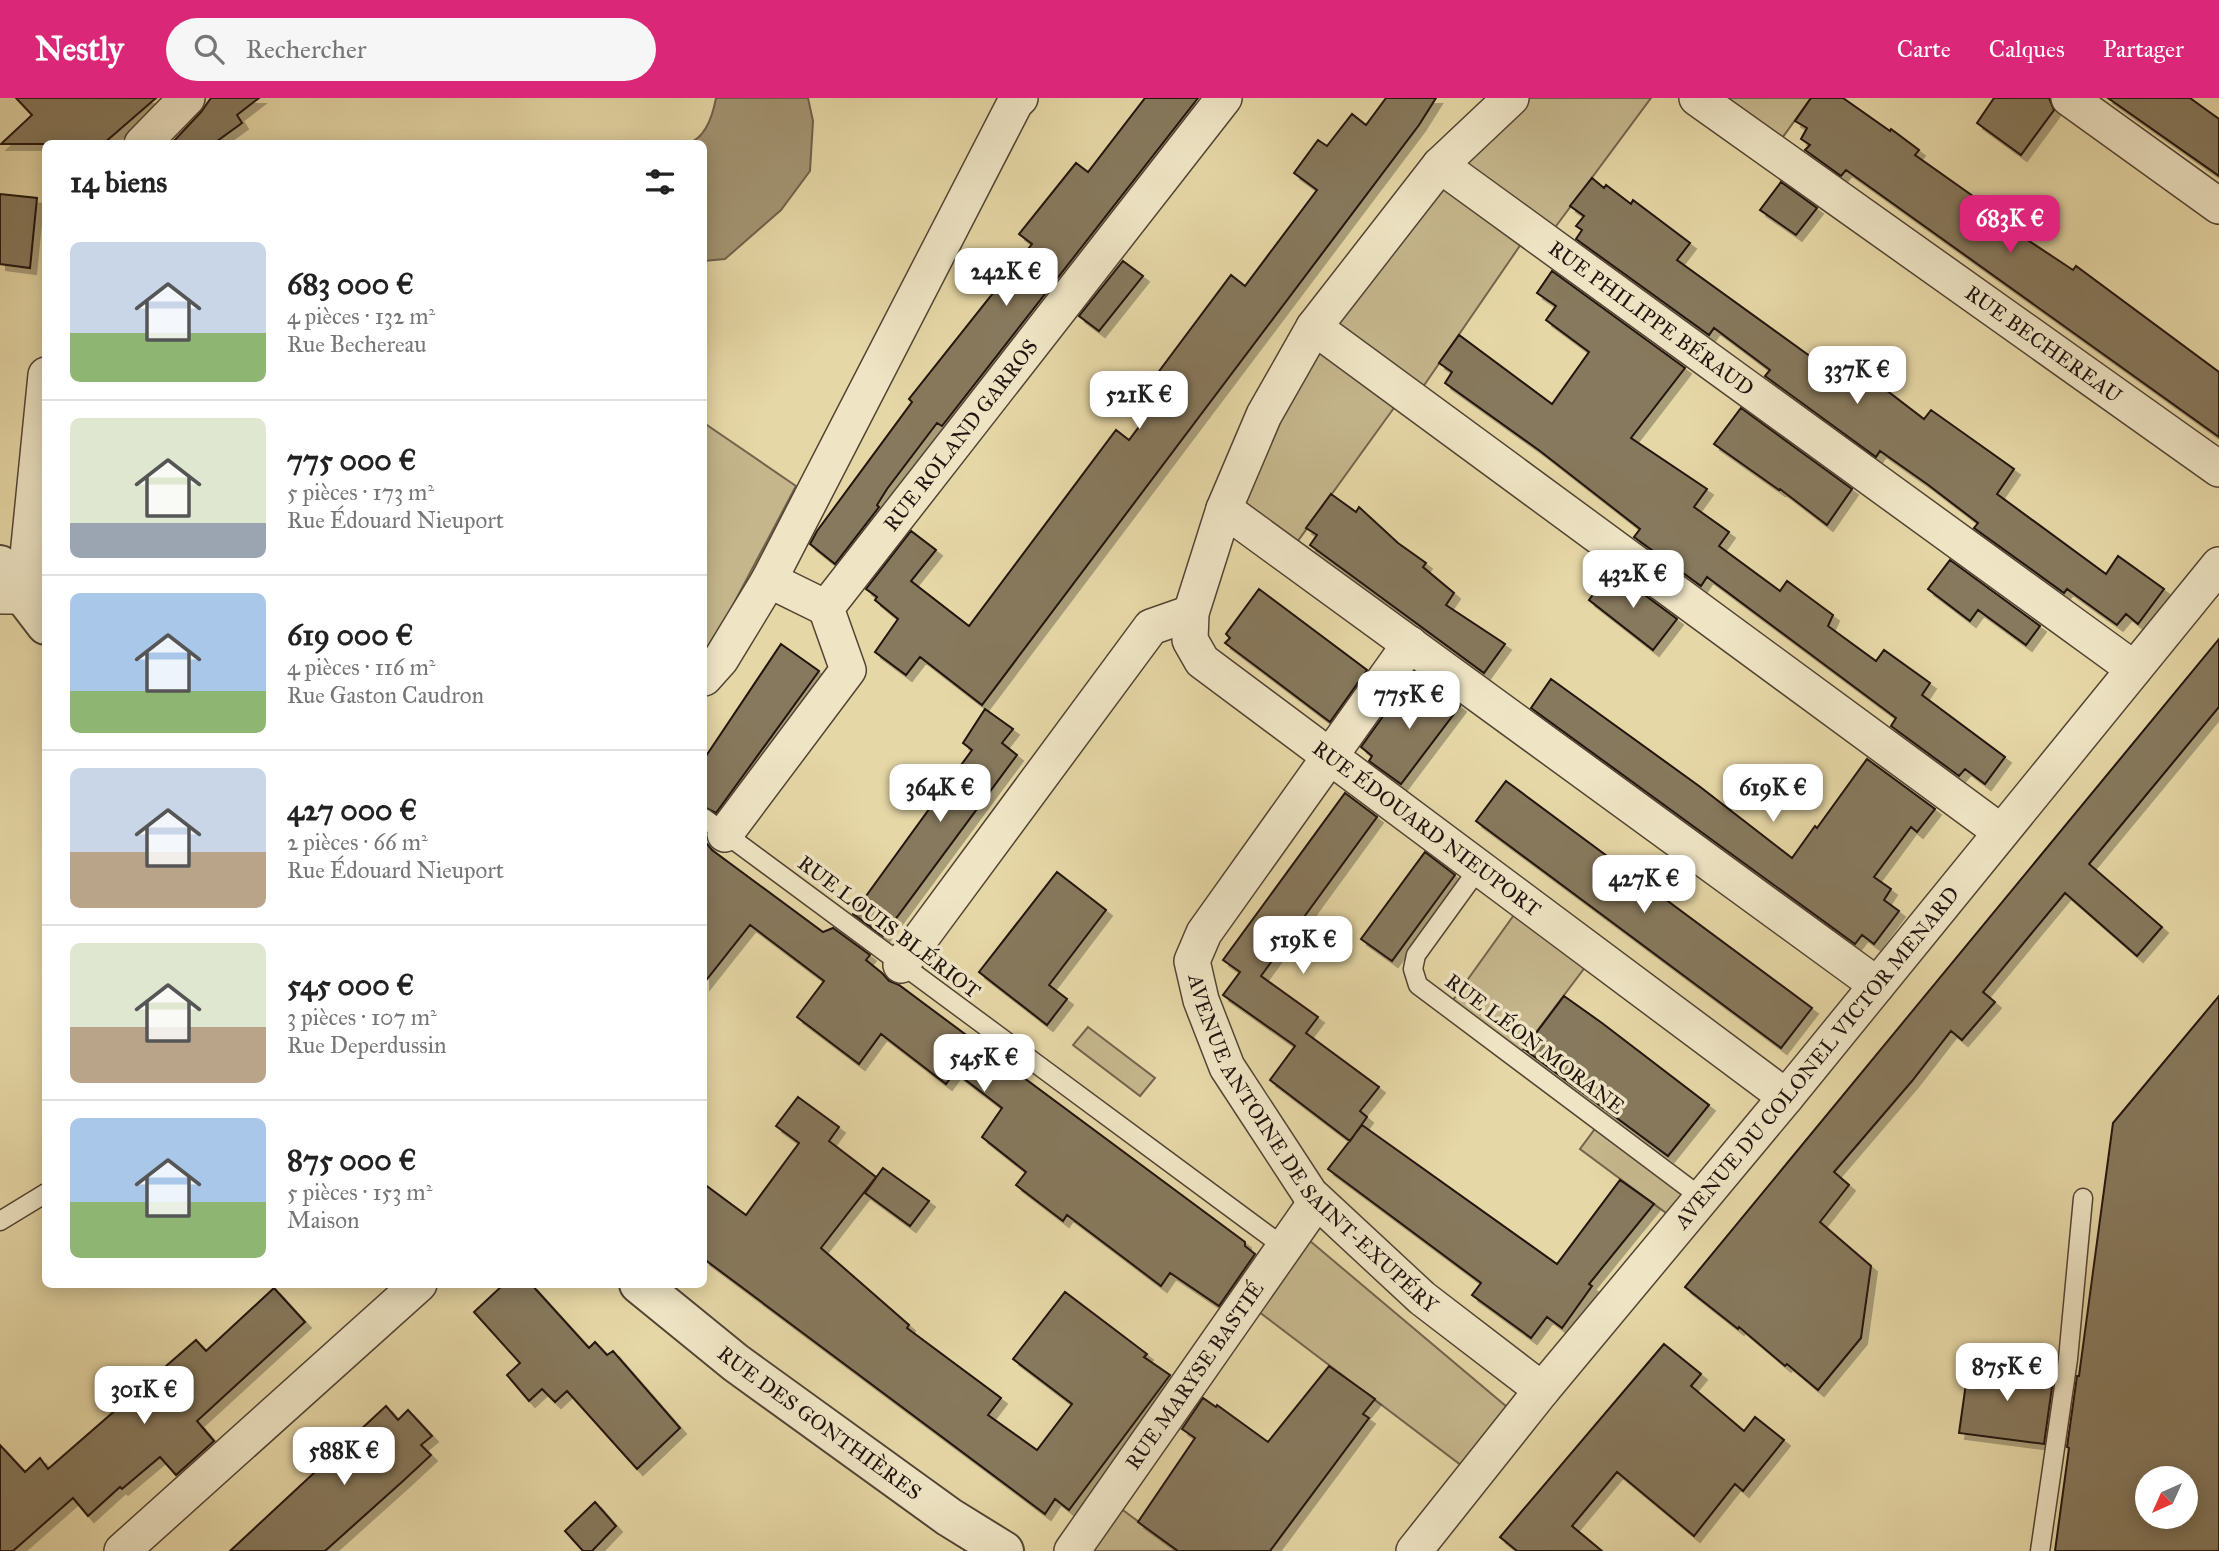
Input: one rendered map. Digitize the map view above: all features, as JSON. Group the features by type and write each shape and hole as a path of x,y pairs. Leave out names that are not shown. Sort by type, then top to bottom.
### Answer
{"street":[{"path":"146,140 187,98"},
{"path":"707,675 721,659 769,580 1015,103 1020,98"},
{"name":"RUE ROLAND GARROS","path":"826,608 1224,98"},
{"path":"901,965 1151,627 1191,613 1224,509 1264,415 1314,327 1440,165 1511,98"},
{"name":"RUE BECHEREAU","path":"1697,98 2219,469"},
{"path":"2069,98 2219,206"},
{"name":"RUE PHILIPPE BÉRAUD","path":"1440,165 2134,669"},
{"path":"1314,327 2001,832"},
{"path":"23,606 42,414"},
{"path":"1224,509 1877,985"},
{"path":"0,565 23,606"},
{"name":"AVENUE DU COLONEL VICTOR MENARD","path":"1414,1551 1542,1390 1786,1097 2219,565"},
{"path":"714,826 848,670 826,608 769,580"},
{"name":"RUE ÉDOUARD NIEUPORT","path":"1191,613 1190,640 1202,661 1786,1097"},
{"name":"AVENUE ANTOINE DE SAINT-EXUPÉRY","path":"1410,645 1203,933 1192,961 1201,1000 1227,1067 1316,1202 1422,1298 1542,1390"},
{"name":"RUE MARYSE BASTIÉ","path":"1072,1551 1316,1202"},
{"path":"122,1551 415,1288"},
{"name":"RUE DES GONTHIÈRES","path":"644,1288 736,1363 949,1517 1004,1551"}],"lane":[{"name":"RUE LOUIS BLÉRIOT","path":"714,826 1284,1247"},
{"name":"RUE LÉON MORANE","path":"1479,868 1416,955 1413,969 1418,985 1702,1198"},
{"path":"0,1221 42,1195"},
{"path":"2040,1551 2067,1359 2083,1198"}],"shaded area":[{"path":"716,98 808,98 813,121 810,171 781,210 725,259 707,261 707,140 695,140 711,118"},
{"path":"1511,98 1651,98 1545,241 1530,231 1414,400 1404,394 1287,556 1224,509 1264,415"},
{"path":"1697,98 1811,98 1772,152"},
{"path":"707,425 796,486 707,650"},
{"path":"1524,901 1595,954 1516,1059 1448,1007"},
{"path":"1088,1027 1155,1078 1140,1096 1073,1045"},
{"path":"1600,1122 1702,1198 1681,1224 1580,1149"},
{"path":"1297,1230 1520,1418 1474,1475 1246,1302"},
{"path":"1108,1499 1178,1551 1072,1551"}],"building":[{"path":"16,98 156,98 108,140 42,140 42,144 1,144 32,115"},
{"path":"211,98 259,98 237,115 242,123 219,140 175,140"},
{"path":"1145,98 1198,98 942,426 937,423 887,489 877,505 879,507 835,564 810,544 817,531 912,402 909,399 1032,244 1019,234 1076,163 1088,172"},
{"path":"1386,98 1436,98 1419,125 982,705 920,657 906,675 875,652 898,619 866,589 911,531 936,550 911,581 969,626 1116,430 1129,440 1171,384 1157,374 1231,275 1245,286 1317,190 1294,173 1318,140 1327,146 1352,114 1366,125"},
{"path":"1811,98 1843,98 1890,131 1891,129 1919,150 1915,155 2011,223 2008,227 2073,270 2076,266 2219,372 2219,437 1846,170 1841,176 1805,150 1810,145 1801,139 1807,128 1795,121"},
{"path":"1994,98 2049,98 2054,110 2021,155 1977,123"},
{"path":"2108,98 2190,98 2219,119 2219,176"},
{"path":"1592,178 1631,204 1633,200 1690,243 1677,260 1832,372 1843,357 1924,419 1931,410 2014,469 1997,494 2106,574 2118,556 2164,589 2138,624 2126,614 2117,625 2067,589 2064,593 1974,528 1978,523 1927,484 1880,451 1876,457 1765,376 1770,370 1714,328 1709,335 1576,239 1582,230 1576,226 1584,216 1570,206"},
{"path":"1781,182 1817,208 1796,235 1760,210"},
{"path":"0,194 37,198 30,268 0,264"},
{"path":"1123,261 1143,276 1099,331 1079,316"},
{"path":"1552,271 1685,368 1631,438 1707,489 1694,507 1729,532 1719,546 1780,591 1787,581 1833,615 1828,626 1876,661 1884,650 1930,683 1922,695 2005,757 1985,784 1965,769 1959,776 1891,726 1896,718 1707,577 1701,586 1634,537 1640,529 1540,451 1445,383 1452,372 1439,363 1459,335 1552,404 1589,352 1546,320 1556,306 1537,293"},
{"path":"1741,408 1852,489 1827,525 1714,444"},
{"path":"1331,494 1356,512 1359,507 1398,543 1426,563 1423,567 1454,593 1446,605 1505,644 1484,673 1310,545 1317,535 1306,528"},
{"path":"1950,560 2040,626 2026,645 1978,610 1970,621 1928,589"},
{"path":"1611,570 1677,619 1653,650 1589,600"},
{"path":"1259,589 1367,670 1330,722 1225,643 1230,638 1226,634"},
{"path":"2219,639 2219,707 2089,864 2162,927 2137,956 2065,893 1983,992 1995,1002 1962,1040 1951,1031 1834,1172 1849,1185 1820,1222 1871,1266 1861,1338 1818,1390 1685,1287"},
{"path":"781,644 819,671 716,813 707,808 707,755"},
{"path":"1551,679 1699,786 1792,858 1867,759 1935,809 1917,832 1911,827 1874,877 1891,889 1884,900 1899,911 1874,944 1862,935 1855,944 1531,708"},
{"path":"1427,682 1460,706 1401,784 1369,761 1372,756 1361,747 1399,694 1411,703"},
{"path":"985,709 1013,729 1002,743 1017,755 883,936 853,914 972,750 963,743"},
{"path":"1506,781 1812,1008 1781,1048 1476,821"},
{"path":"1345,793 1377,817 1261,976 1318,1017 1306,1033 1379,1087 1360,1111 1367,1117 1350,1141 1270,1080 1295,1046 1223,995 1240,972 1223,960"},
{"path":"707,844 823,932 833,928 870,955 866,960 889,981 899,985 1245,1242 1245,1246 1255,1254 1219,1306 1170,1273 1161,1286 1067,1215 1063,1221 1016,1185 1026,1172 982,1137 1002,1108 955,1072 946,1084 881,1034 859,1064 797,1017 824,981 750,925 707,979"},
{"path":"1425,852 1455,875 1392,961 1361,939"},
{"path":"1057,872 1106,910 1049,985 1067,999 1047,1025 979,972"},
{"path":"1564,996 1709,1105 1668,1156 1524,1049"},
{"path":"2219,996 2219,1551 2055,1551 2069,1448 2067,1447 2113,1123"},
{"path":"798,1097 839,1127 829,1141 876,1177 821,1248 909,1325 907,1328 1001,1398 988,1415 1037,1450 1072,1404 1013,1359 1065,1292 1147,1354 1144,1357 1170,1375 1069,1510 1055,1499 1045,1514 707,1261 707,1186 746,1215 799,1143 776,1126"},
{"path":"1362,1125 1557,1264 1620,1180 1654,1204 1589,1284 1592,1286 1562,1328 1547,1317 1531,1338 1472,1295 1481,1283 1328,1169"},
{"path":"883,1168 929,1201 910,1226 865,1193"},
{"path":"274,1288 305,1322 197,1421 214,1441 176,1475 160,1457 122,1489 120,1487 88,1516 73,1498 13,1551 0,1551 0,1445 25,1472 40,1458 48,1469 196,1340 206,1351"},
{"path":"500,1288 535,1288 589,1348 595,1342 607,1355 613,1351 680,1428 637,1469 567,1391 555,1402 542,1389 529,1401 507,1375 520,1363 474,1312"},
{"path":"1664,1344 1701,1374 1691,1386 1744,1431 1755,1417 1784,1440 1743,1491 1735,1484 1694,1536 1617,1472 1572,1526 1602,1551 1517,1551 1500,1537"},
{"path":"1969,1362 2054,1373 2044,1444 1959,1433"},
{"path":"1329,1366 1375,1399 1363,1414 1369,1418 1270,1551 1178,1551 1138,1522 1195,1438 1182,1429 1203,1398 1268,1442"},
{"path":"386,1406 398,1420 408,1410 432,1436 421,1445 431,1455 325,1551 230,1551"},
{"path":"595,1502 616,1526 592,1551 583,1551 565,1531"}]}
